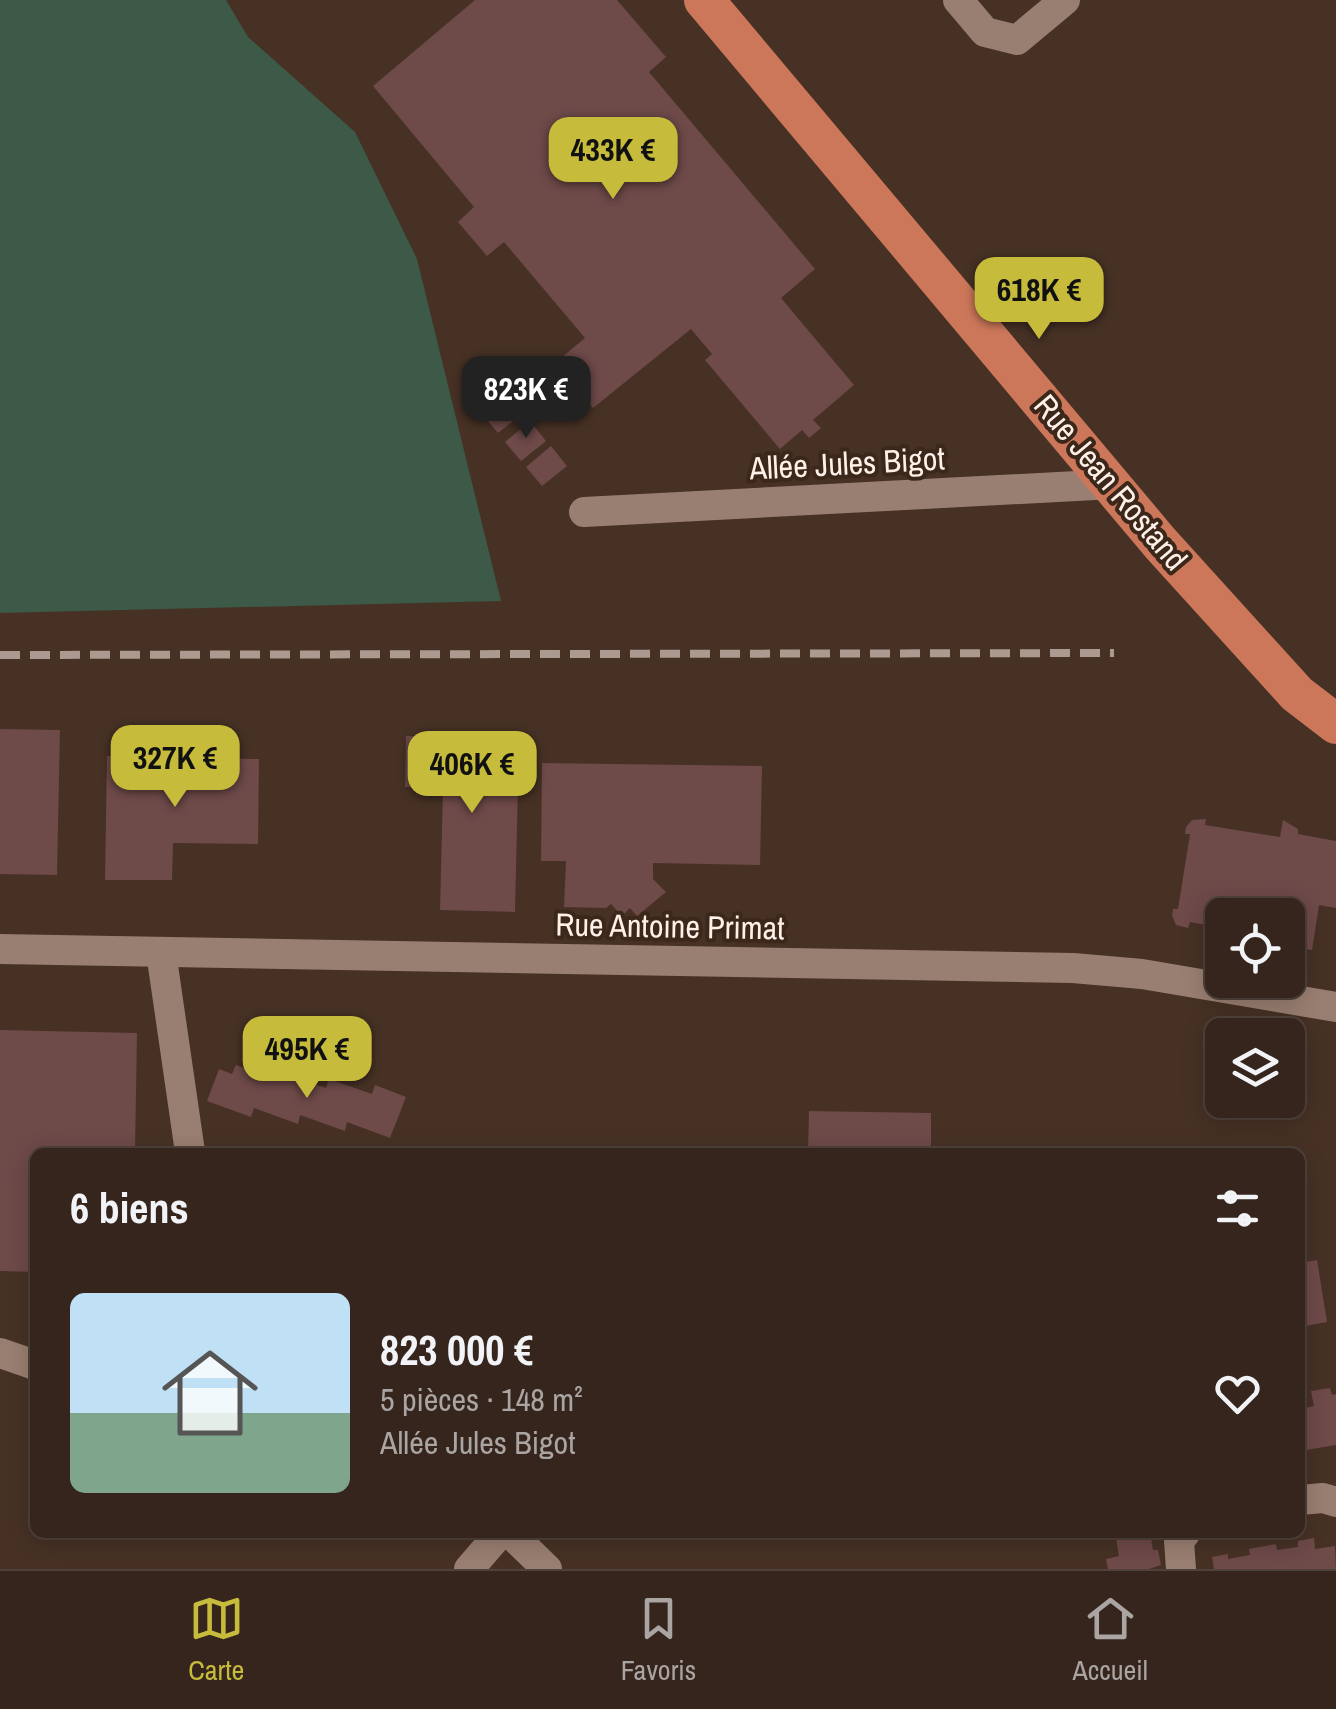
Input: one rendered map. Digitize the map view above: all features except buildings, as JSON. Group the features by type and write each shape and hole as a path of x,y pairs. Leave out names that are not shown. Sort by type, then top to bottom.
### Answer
{"main road":[{"name":"Rue Jean Rostand","path":"704,0 1114,484 1160,544 1297,694 1336,724"}],"street":[{"path":"958,0 985,32 1017,40 1065,0"},
{"name":"Allée Jules Bigot","path":"584,512 1114,484"},
{"name":"Rue Antoine Primat","path":"0,949 1073,968 1142,974 1336,1007"},
{"path":"161,952 189,1148"},
{"path":"0,1353 30,1363"},
{"path":"1305,1500 1336,1502"},
{"path":"469,1569 497,1538"},
{"path":"516,1538 547,1569"},
{"path":"1181,1569 1182,1538"}],"green space":[{"path":"0,0 226,0 248,37 355,132 417,259 501,601 0,613"}],"railway":[{"path":"0,655 1114,653"}]}
